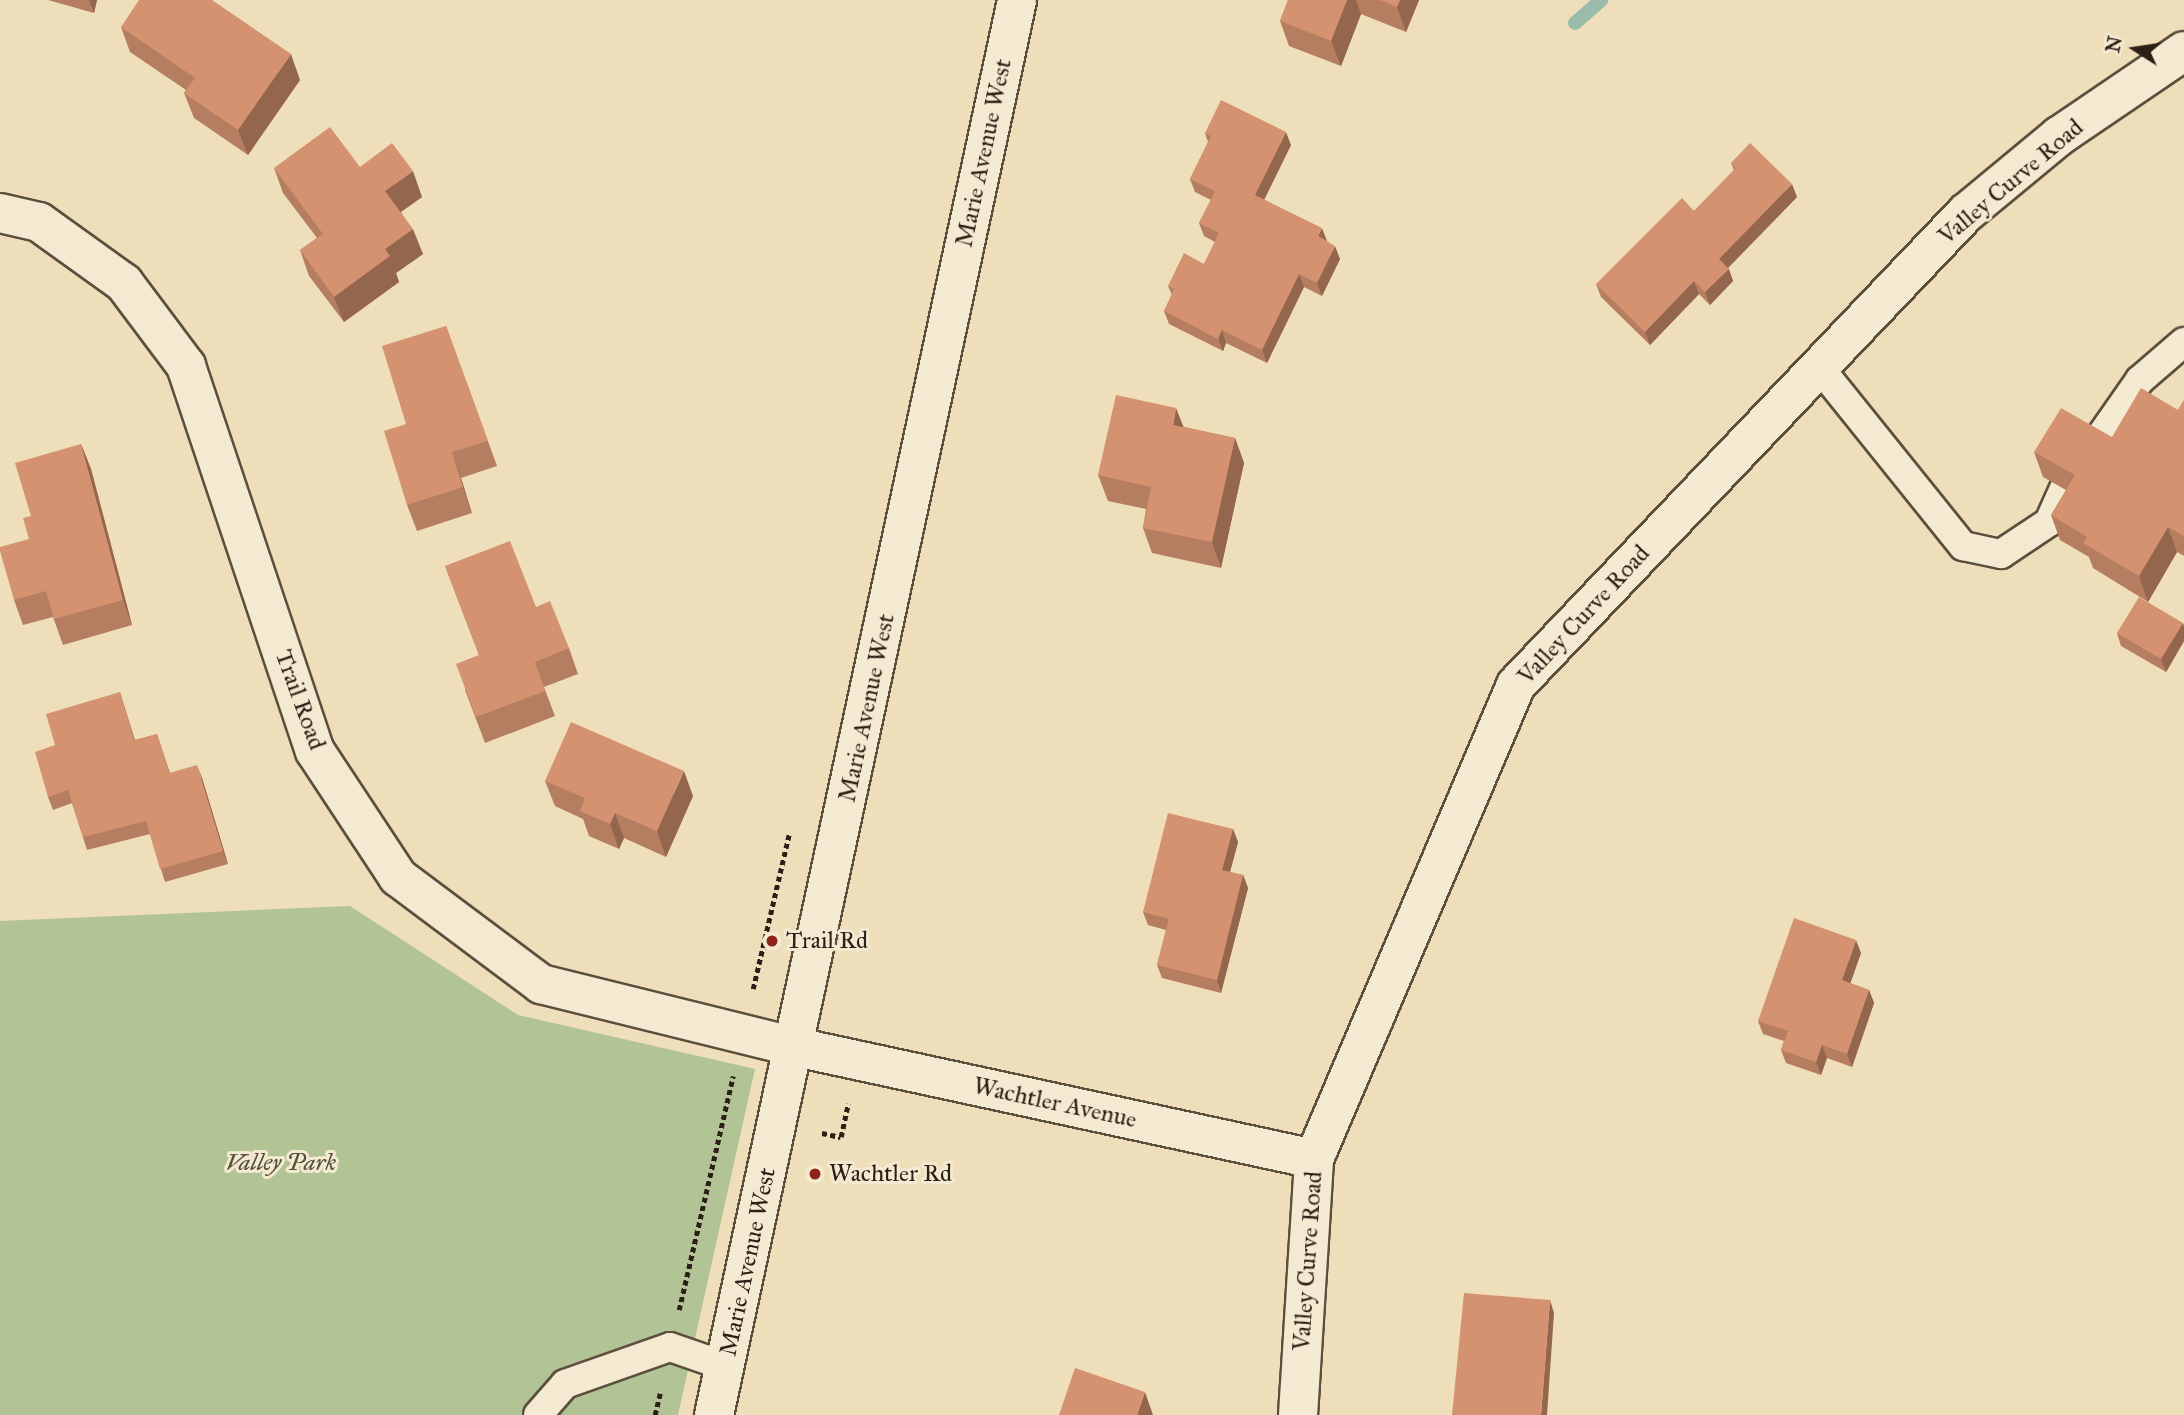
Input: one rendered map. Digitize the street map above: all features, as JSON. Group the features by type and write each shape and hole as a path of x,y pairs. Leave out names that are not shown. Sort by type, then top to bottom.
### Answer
{"street":[{"name":"Marie Avenue West","path":"715,1415 796,1047 1017,0"},
{"name":"Valley Curve Road","path":"1298,1415 1314,1159 1516,685 1966,213 2059,136 2184,51"},
{"name":"Trail Road","path":"0,213 39,222 124,283 186,366 315,751 398,877 541,984 796,1047"},
{"name":"Wachtler Avenue","path":"796,1047 1314,1159"}],"lane":[{"path":"2094,447 2140,380 2184,342"},
{"path":"1819,368 1964,546 2001,554 2049,522 2064,489"},
{"path":"538,1415 565,1384 670,1347 725,1366"}],"green space":[{"name":"Valley Park","path":"350,906 518,1015 755,1069 678,1415 0,1415 0,921"}],"building":[{"path":"139,0 212,0 291,54 238,130 184,93 195,78 121,27"},
{"path":"1288,0 1347,0 1331,41 1280,21"},
{"path":"1380,0 1400,0 1397,7"},
{"path":"1221,100 1286,132 1255,195 1322,228 1318,236 1335,246 1317,283 1299,274 1262,350 1222,330 1218,339 1164,311 1174,289 1168,286 1184,253 1204,264 1219,233 1199,223 1215,191 1190,179 1211,136 1205,133"},
{"path":"330,127 360,167 392,143 413,171 385,191 413,229 385,249 390,256 334,297 300,250 323,234 274,168"},
{"path":"1750,143 1792,184 1719,259 1729,269 1705,292 1694,281 1645,332 1596,284 1682,198 1694,211 1736,168 1731,163"},
{"path":"446,326 488,441 452,452 463,487 407,505 384,431 406,424 382,346"},
{"path":"2141,388 2178,410 2184,400 2184,536 2168,527 2139,576 2083,543 2087,537 2051,515 2075,475 2034,452 2061,408 2112,437"},
{"path":"1116,395 1176,408 1173,425 1235,438 1212,542 1143,528 1151,487 1098,475"},
{"path":"81,444 123,600 54,619 46,591 14,600 0,547 29,539 23,518 31,516 15,463"},
{"path":"510,541 536,607 550,601 569,648 535,662 545,691 476,717 456,664 479,655 445,566"},
{"path":"2139,597 2183,623 2161,659 2117,633"},
{"path":"120,692 134,741 157,734 169,773 197,765 223,851 160,869 146,821 83,837 68,790 48,797 35,752 55,745 46,714"},
{"path":"571,722 684,771 657,831 615,813 610,824 580,811 585,798 545,781"},
{"path":"1168,813 1233,829 1222,870 1243,875 1217,980 1157,965 1169,919 1143,912"},
{"path":"1794,918 1856,940 1842,980 1869,990 1847,1054 1822,1045 1816,1062 1781,1050 1788,1031 1758,1021"},
{"path":"1464,1293 1550,1300 1541,1415 1452,1415"},
{"path":"1075,1368 1145,1392 1137,1415 1059,1415"}],"waterway":[{"path":"1575,23 1601,0"}],"place":[{"name":"Trail Rd","path":"772,941"},
{"name":"Wachtler Rd","path":"815,1174"}]}
